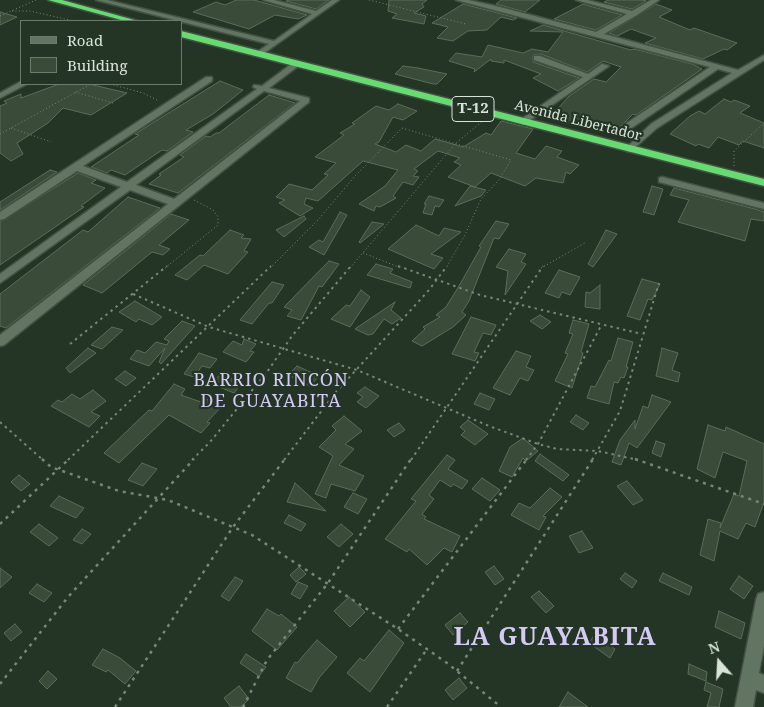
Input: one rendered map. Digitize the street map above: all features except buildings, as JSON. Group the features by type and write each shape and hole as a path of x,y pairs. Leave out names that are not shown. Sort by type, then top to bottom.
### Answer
{"highway":[{"path":"52,0 130,20"},
{"name":"Avenida Libertador","path":"182,34 764,183"}],"street":[{"path":"103,0 275,43"},
{"path":"266,0 317,13"},
{"path":"260,54 336,0"},
{"path":"459,0 738,72"},
{"path":"579,0 635,14"},
{"path":"597,35 656,0"},
{"path":"630,149 654,126 764,57"},
{"path":"537,58 590,77"},
{"path":"0,279 124,185 294,63"},
{"path":"523,122 605,66"},
{"path":"627,126 718,66"},
{"path":"0,217 209,79"},
{"path":"0,96 21,85"},
{"path":"0,342 306,100 260,87"},
{"path":"76,167 175,203"},
{"path":"662,180 764,206"},
{"path":"0,269 124,185"},
{"path":"744,707 757,681 764,600"}],"path":[{"path":"0,16 36,0"},
{"path":"369,0 466,24"},
{"path":"12,11 30,11 70,20"},
{"path":"0,134 88,85"},
{"path":"114,85 143,93 169,106"},
{"path":"75,92 113,103"},
{"path":"0,684 68,597 156,498 210,442 284,347 456,143 492,114"},
{"path":"734,176 733,153 764,122"},
{"path":"11,128 51,142"},
{"path":"0,524 317,221 355,176 402,128 511,160 499,180 481,199 466,235 451,261 436,281 336,392 234,527 115,707"},
{"path":"70,344 218,225 218,217 213,210 184,196"},
{"path":"243,707 252,685 267,660 328,583 540,268 585,243"},
{"path":"363,253 436,281 515,303 642,334"},
{"path":"457,671 598,451 620,411 659,283"},
{"path":"133,294 208,327 284,347 357,370 538,444 557,449 598,451 626,456 764,504"},
{"path":"398,629 538,444 602,324"},
{"path":"0,422 45,462 58,470 120,492 168,500 252,535 427,649 501,707"},
{"path":"387,707 427,649"}],"district":[{"name":"BARRIO RINCÓN DE GUAYABITA","path":"271,391"},
{"name":"LA GUAYABITA","path":"555,638"}]}
